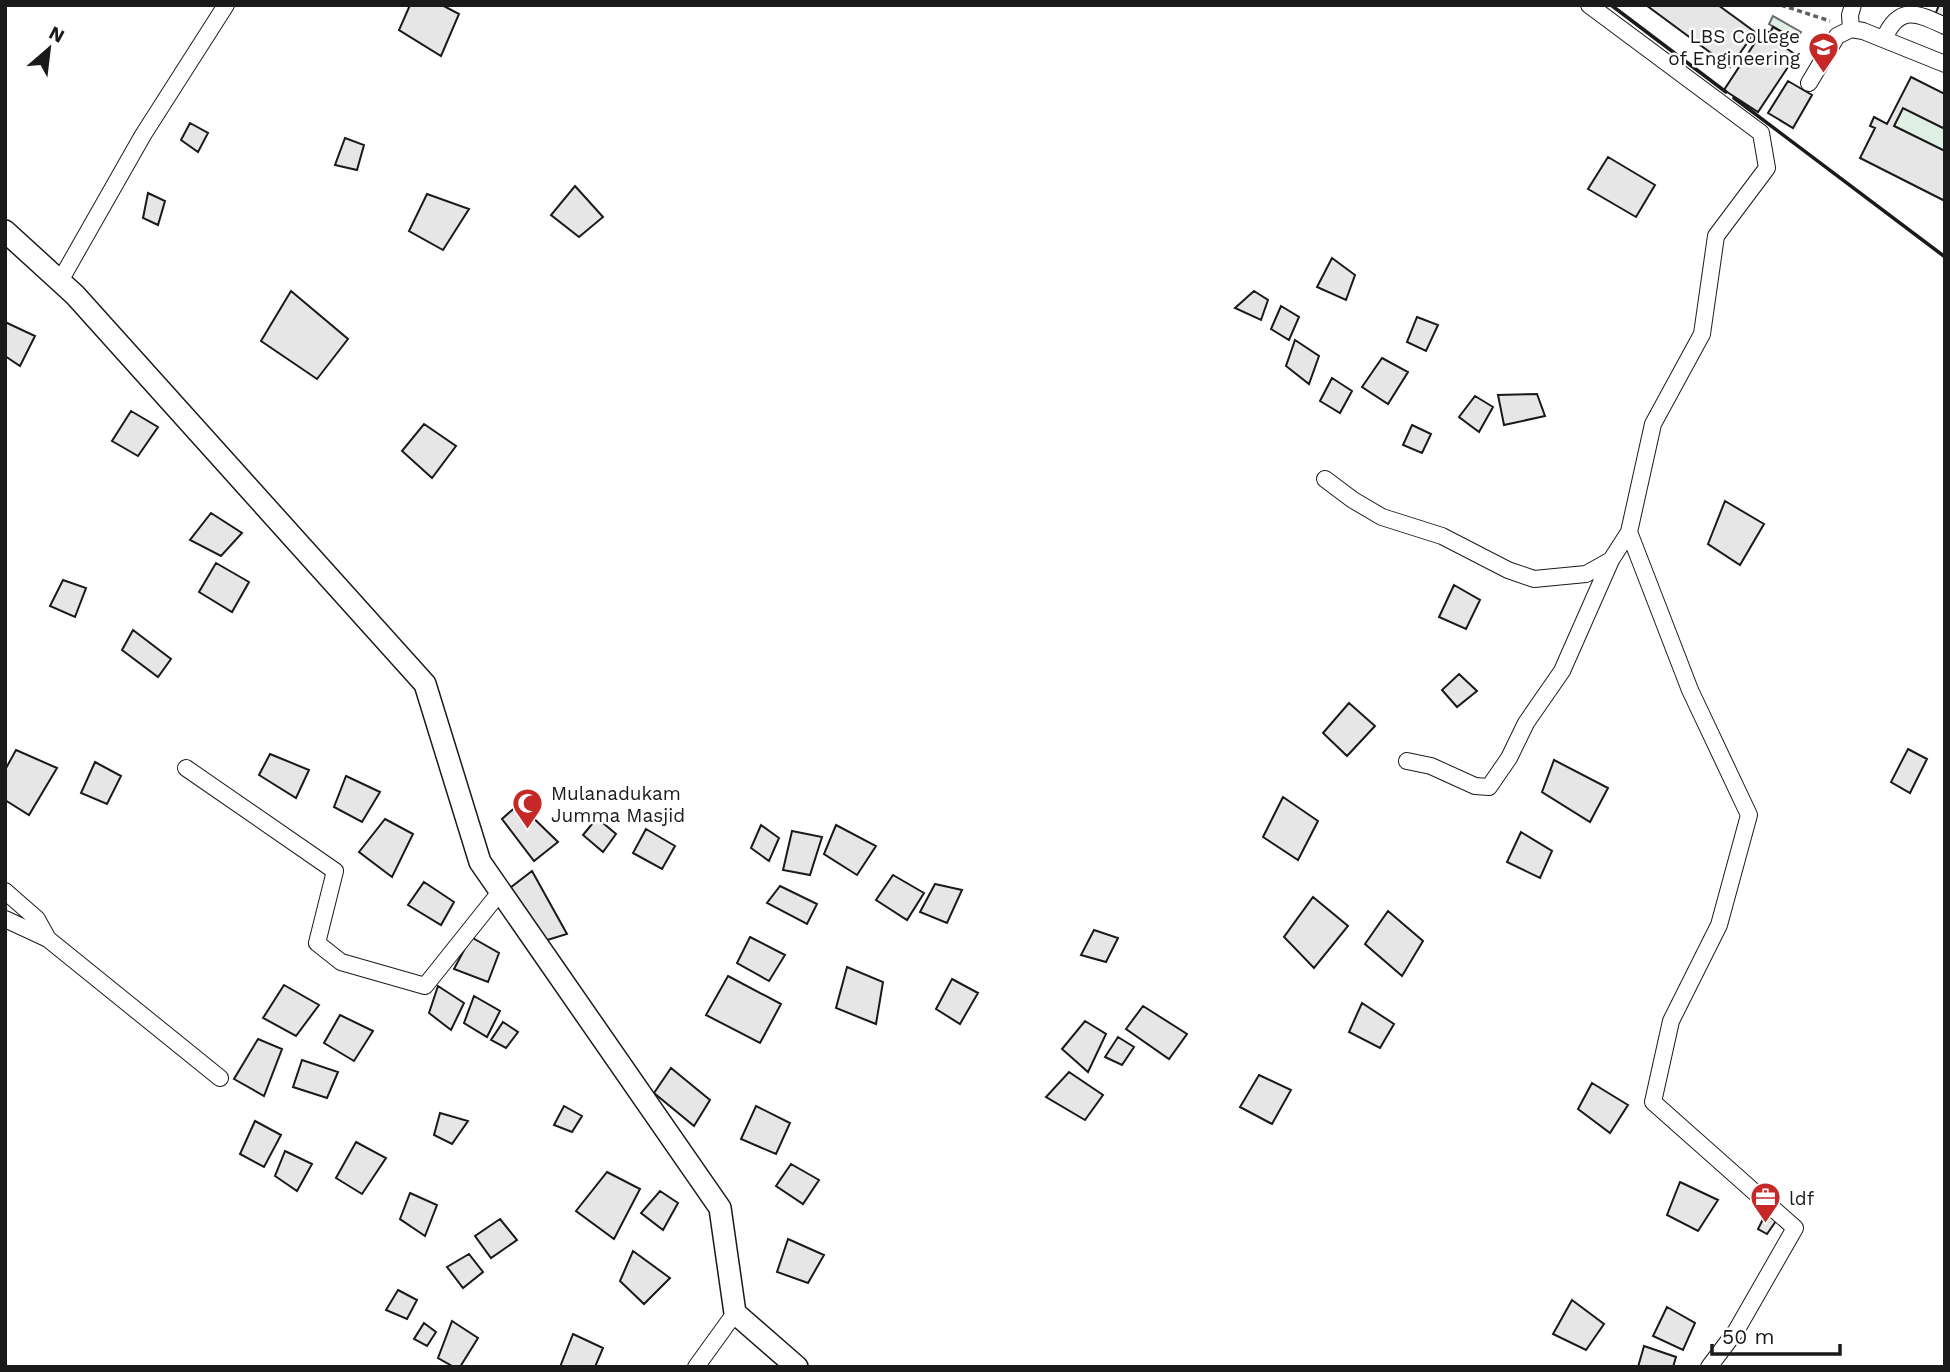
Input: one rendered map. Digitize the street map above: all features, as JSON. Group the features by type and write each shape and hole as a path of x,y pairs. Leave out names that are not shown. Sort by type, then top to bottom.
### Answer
{"main road":[{"path":"5,232 75,295 425,684 480,862 720,1208 735,1313 797,1367"}],"street":[{"path":"60,281 143,135 226,5"},
{"path":"1407,761 1431,766 1475,786 1489,787 1509,758 1537,705 1562,671 1611,560 1629,532 1653,424 1702,334 1716,236 1768,168 1761,133 1589,5"},
{"path":"1852,29 1850,15 1853,5"},
{"path":"1884,39 1894,22 1904,15 1916,13 1945,26"},
{"path":"1809,83 1837,36 1852,29 1945,64"},
{"path":"1325,479 1382,517 1442,536 1508,570 1534,579 1586,574 1611,560"},
{"path":"1629,532 1690,690 1749,815 1719,925 1671,1021 1653,1102 1795,1228 1736,1331 1709,1367"},
{"path":"186,768 335,871 317,943 341,962 425,985 500,892"},
{"path":"9,898 37,919 48,939"},
{"path":"5,919 48,939 220,1078"},
{"path":"696,1367 735,1313"}],"path":[{"path":"1781,5 1852,29"}],"green space":[{"path":"1773,16 1801,32 1796,40 1769,24"},
{"path":"1903,108 1945,129 1945,151 1894,126"}],"building":[{"path":"410,5 442,5 459,14 441,56 399,30"},
{"path":"1646,5 1718,5 1755,32 1730,67"},
{"path":"1939,5 1945,5 1945,17 1935,15"},
{"path":"1773,27 1793,38 1786,48 1796,55 1758,112 1724,90 1764,29 1770,33"},
{"path":"1911,77 1945,94 1945,129 1903,108 1894,126 1945,151 1945,201 1860,158 1875,128 1870,126 1874,117 1887,124"},
{"path":"1788,81 1812,95 1793,128 1768,113"},
{"path":"190,123 208,133 198,152 181,140"},
{"path":"345,138 364,145 357,170 335,165"},
{"path":"1608,157 1655,185 1636,217 1588,189"},
{"path":"575,186 603,217 579,237 551,215"},
{"path":"148,193 165,201 158,225 143,218"},
{"path":"427,194 469,209 443,250 409,231"},
{"path":"1332,258 1355,275 1346,300 1317,287"},
{"path":"291,291 348,339 317,379 261,341"},
{"path":"1254,291 1268,300 1261,320 1235,308"},
{"path":"1281,306 1299,317 1289,340 1271,329"},
{"path":"1417,317 1438,325 1426,351 1407,342"},
{"path":"5,322 35,336 20,366 5,356"},
{"path":"1295,340 1319,356 1309,384 1286,366"},
{"path":"1382,358 1408,372 1388,404 1362,387"},
{"path":"1332,378 1352,391 1340,413 1320,401"},
{"path":"1537,394 1545,416 1504,425 1498,395"},
{"path":"1475,396 1493,407 1479,432 1459,417"},
{"path":"131,411 158,427 138,456 112,441"},
{"path":"424,424 456,446 432,478 402,451"},
{"path":"1412,425 1431,434 1422,453 1403,445"},
{"path":"1725,501 1764,524 1740,565 1708,544"},
{"path":"211,513 242,533 221,556 190,540"},
{"path":"216,563 249,582 232,612 199,592"},
{"path":"63,580 86,588 75,617 50,606"},
{"path":"1454,585 1480,600 1466,629 1439,617"},
{"path":"133,630 171,659 158,677 122,650"},
{"path":"1459,674 1477,691 1457,707 1442,690"},
{"path":"1349,703 1375,726 1347,756 1323,733"},
{"path":"1908,749 1927,759 1910,793 1891,782"},
{"path":"16,750 57,768 29,815 5,800 5,770"},
{"path":"270,754 309,770 296,798 259,775"},
{"path":"1554,760 1608,788 1590,822 1542,792"},
{"path":"95,762 121,776 107,804 81,793"},
{"path":"346,776 380,792 362,822 334,807"},
{"path":"1283,797 1318,821 1298,860 1263,837"},
{"name":"Mulanadukam Jumma Masjid","path":"519,804 558,842 534,861 502,819"},
{"path":"597,818 616,834 603,852 583,835"},
{"path":"385,819 413,834 392,877 359,852"},
{"path":"761,825 779,838 769,861 751,848"},
{"path":"836,825 876,846 857,875 824,854"},
{"path":"646,829 675,846 662,869 633,853"},
{"path":"792,831 822,837 810,875 783,870"},
{"path":"1521,832 1552,851 1540,878 1507,862"},
{"path":"532,871 567,934 544,941 510,888"},
{"path":"893,875 924,893 907,920 876,900"},
{"path":"424,882 454,902 441,925 408,905"},
{"path":"935,884 962,890 947,923 920,912"},
{"path":"780,886 817,904 807,924 767,903"},
{"path":"1313,897 1348,926 1314,968 1284,937"},
{"path":"1388,911 1423,941 1402,976 1365,944"},
{"path":"1094,930 1118,938 1106,962 1081,955"},
{"path":"471,937 499,953 488,982 454,969"},
{"path":"750,937 785,955 769,981 737,963"},
{"path":"847,967 883,982 876,1024 836,1008"},
{"path":"728,976 781,1004 760,1043 706,1015"},
{"path":"952,979 978,993 960,1024 936,1009"},
{"path":"284,985 319,1005 296,1036 263,1018"},
{"path":"438,986 464,1003 451,1030 429,1013"},
{"path":"474,996 500,1011 487,1037 464,1023"},
{"path":"1362,1003 1394,1024 1380,1048 1349,1032"},
{"path":"1143,1006 1187,1034 1169,1059 1126,1029"},
{"path":"340,1015 373,1031 354,1061 324,1043"},
{"path":"1085,1021 1106,1034 1088,1072 1062,1049"},
{"path":"503,1022 518,1032 506,1048 491,1040"},
{"path":"1118,1037 1134,1047 1122,1065 1105,1057"},
{"path":"258,1039 282,1049 264,1096 234,1079"},
{"path":"302,1060 338,1072 327,1098 293,1087"},
{"path":"671,1068 710,1100 694,1126 654,1093"},
{"path":"1069,1072 1103,1095 1085,1120 1046,1097"},
{"path":"1259,1075 1291,1090 1272,1124 1240,1107"},
{"path":"1592,1083 1628,1105 1610,1133 1578,1109"},
{"path":"564,1106 582,1116 572,1132 554,1125"},
{"path":"756,1106 790,1123 776,1154 741,1139"},
{"path":"440,1113 468,1121 452,1144 434,1135"},
{"path":"255,1121 281,1135 264,1167 240,1154"},
{"path":"356,1142 386,1158 362,1194 336,1178"},
{"path":"285,1151 312,1164 297,1191 275,1176"},
{"path":"791,1164 819,1180 803,1204 776,1186"},
{"path":"607,1172 640,1189 614,1239 576,1211"},
{"path":"1680,1182 1718,1200 1698,1231 1667,1215"},
{"path":"660,1191 678,1203 663,1230 641,1213"},
{"path":"410,1193 437,1205 425,1236 400,1219"},
{"name":"ldf","path":"1766,1213 1776,1221 1767,1234 1758,1229"},
{"path":"500,1219 517,1240 491,1258 475,1236"},
{"path":"788,1239 824,1255 808,1283 777,1272"},
{"path":"633,1251 670,1278 644,1304 620,1281"},
{"path":"469,1254 483,1272 463,1288 447,1267"},
{"path":"398,1290 417,1300 407,1319 386,1310"},
{"path":"1572,1300 1604,1324 1586,1350 1553,1334"},
{"path":"1667,1307 1695,1323 1683,1350 1653,1336"},
{"path":"452,1321 478,1338 460,1367 454,1367 438,1358"},
{"path":"424,1323 436,1332 427,1346 414,1339"},
{"path":"573,1334 603,1348 595,1367 560,1367"},
{"path":"1644,1346 1676,1357 1673,1367 1638,1367"}],"wall":[{"path":"1611,5 1726,92"},
{"path":"1734,98 1945,257"}],"place":[{"name":"LBS College of Engineering","path":"1823,74"},
{"name":"Mulanadukam Jumma Masjid","path":"528,831"},
{"name":"ldf","path":"1766,1225"}]}
